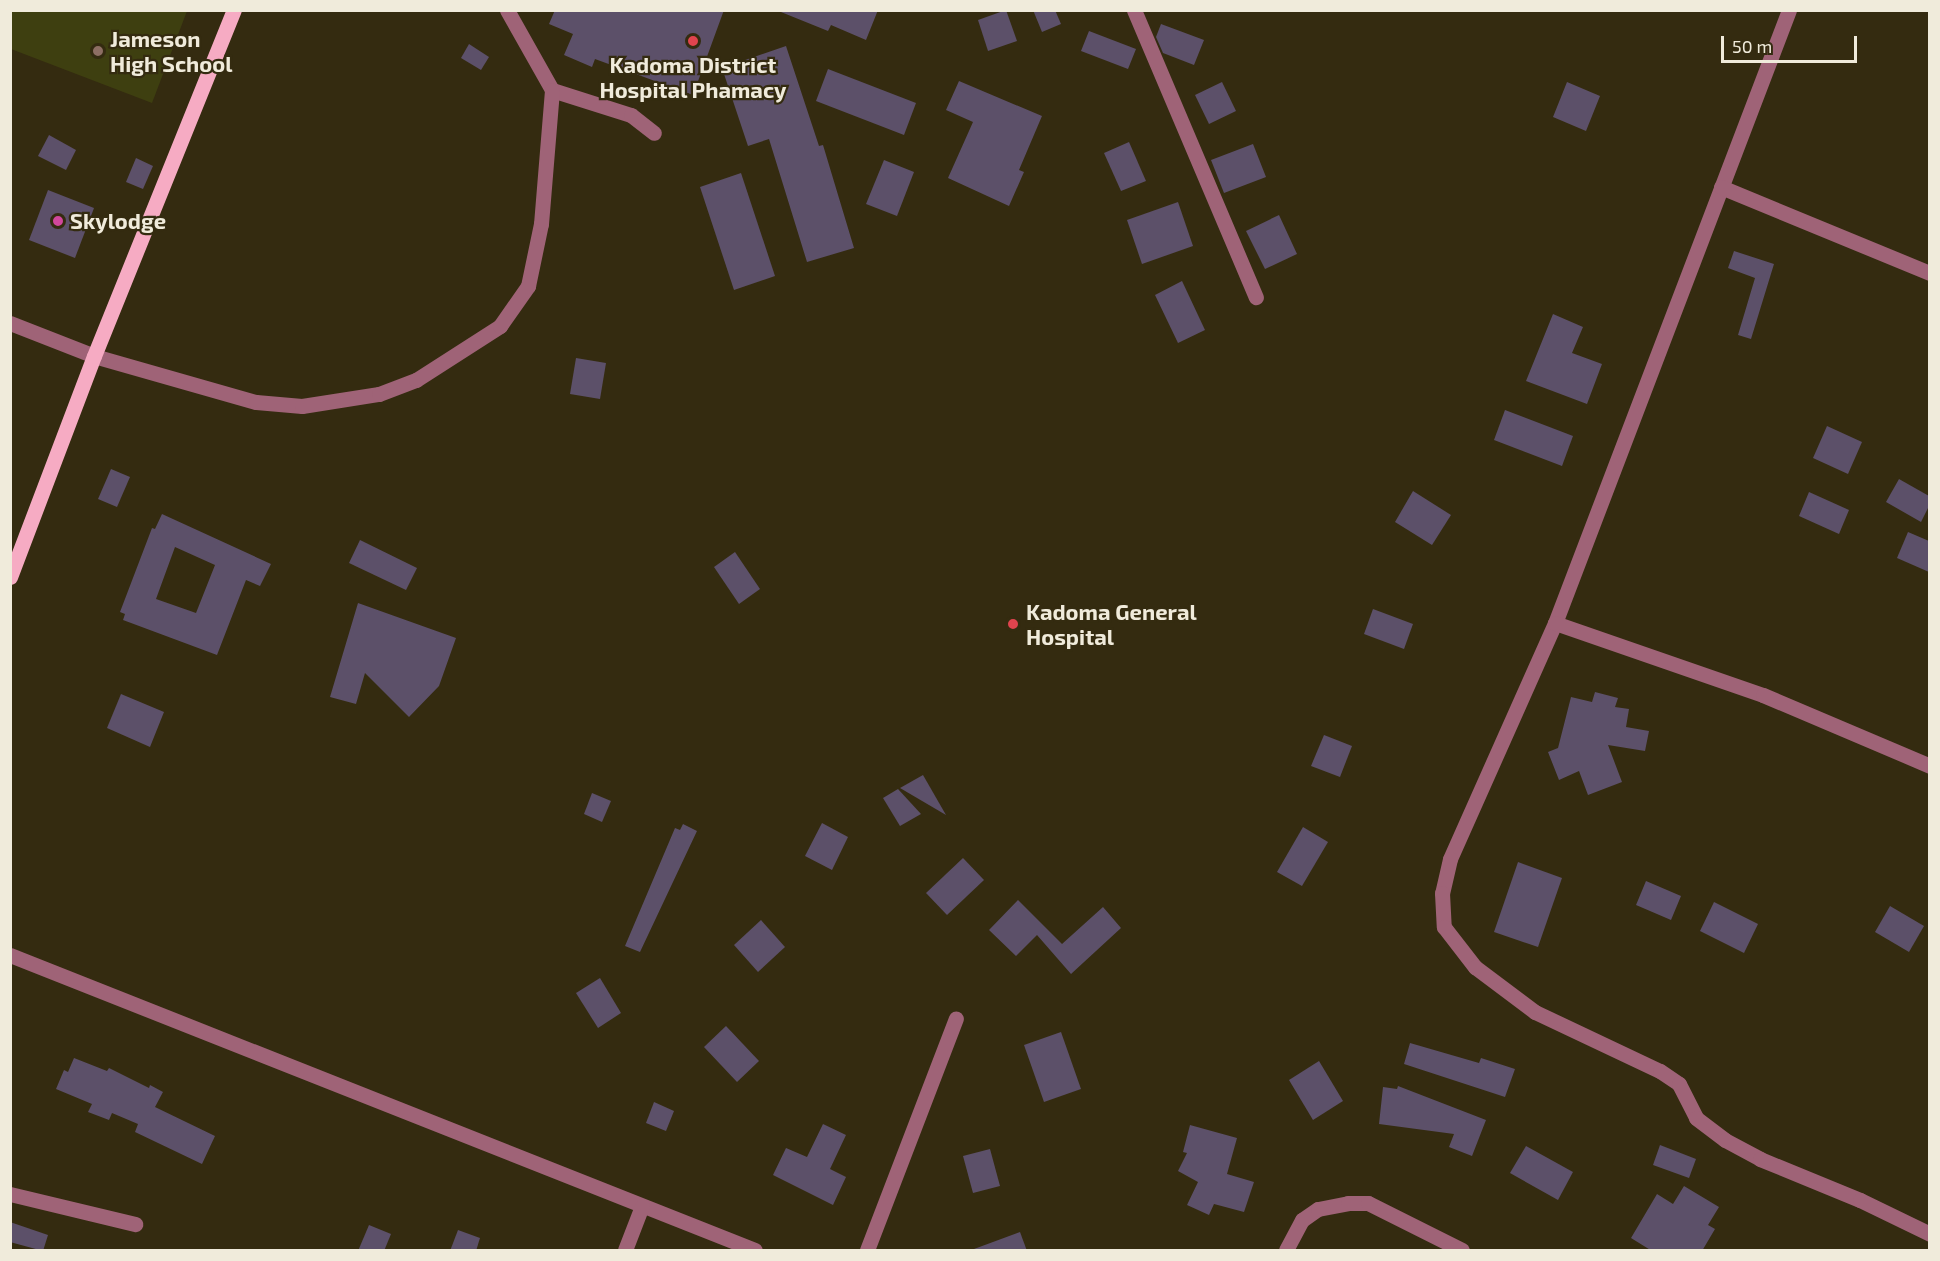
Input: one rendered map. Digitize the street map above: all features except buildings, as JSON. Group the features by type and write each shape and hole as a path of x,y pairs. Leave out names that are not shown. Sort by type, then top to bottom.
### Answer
{"main road":[{"path":"10,577 94,356 234,10"}],"street":[{"path":"10,323 94,356 256,402 302,406 379,394 416,380 500,326 528,286 541,224 552,90 507,10"},
{"path":"1134,10 1256,297"},
{"path":"1789,10 1555,622 1450,859 1442,893 1444,927 1475,967 1535,1012 1660,1071 1679,1084 1696,1118 1725,1140 1760,1159 1860,1200 1929,1234"},
{"path":"552,90 631,115 654,133"},
{"path":"1721,187 1929,273"},
{"path":"1555,622 1763,695 1929,766"},
{"path":"10,955 754,1251"},
{"path":"867,1251 956,1018"},
{"path":"10,1194 135,1224"},
{"path":"1286,1251 1302,1220 1318,1209 1348,1203 1368,1203 1462,1251"},
{"path":"625,1251 642,1206"}],"shaded area":[{"path":"10,11 187,11 152,103 11,49"}],"place":[{"name":"Kadoma District Hospital Phamacy","path":"693,41"},
{"name":"Jameson High School","path":"98,51"},
{"name":"Skylodge","path":"58,221"},
{"name":"Kadoma General Hospital","path":"1013,624"}]}
